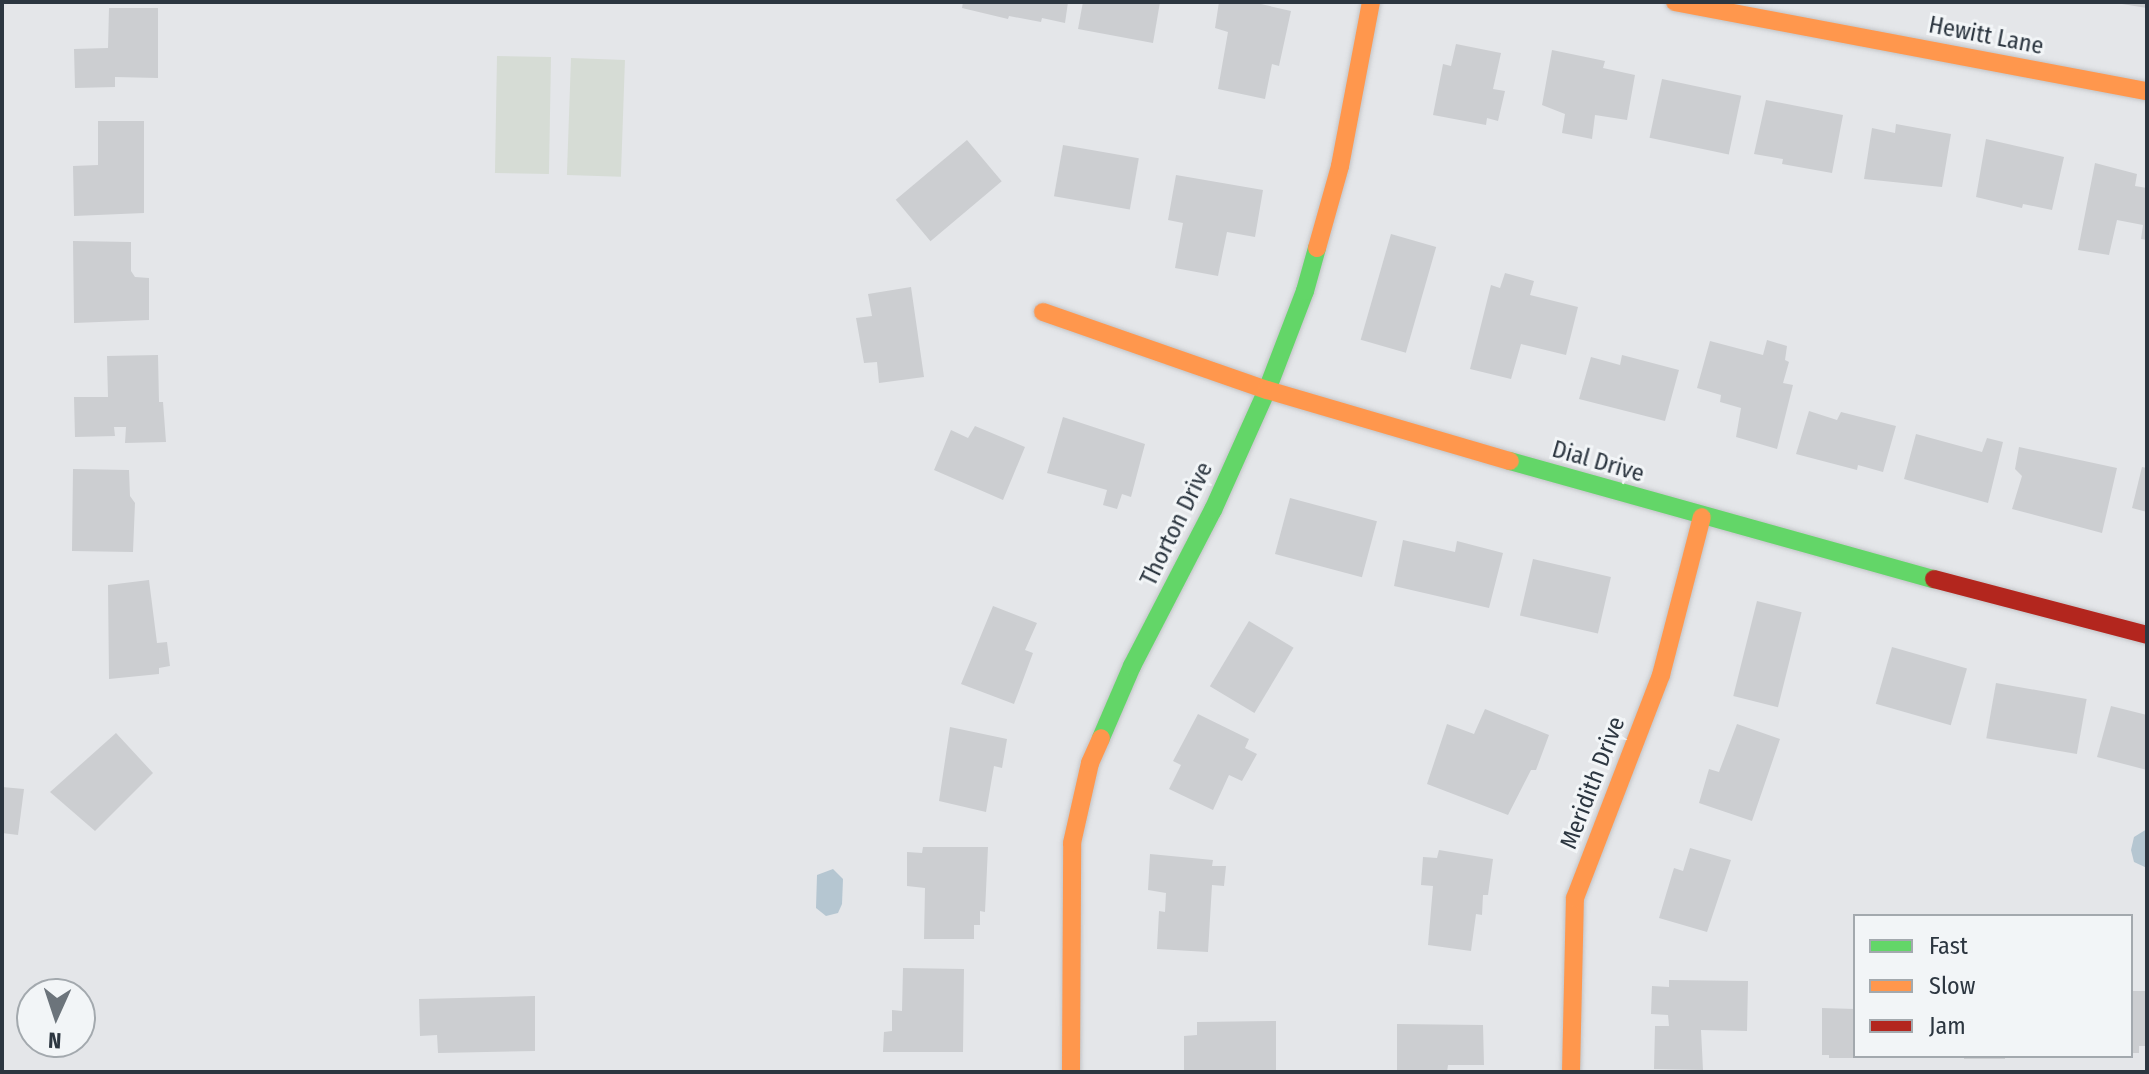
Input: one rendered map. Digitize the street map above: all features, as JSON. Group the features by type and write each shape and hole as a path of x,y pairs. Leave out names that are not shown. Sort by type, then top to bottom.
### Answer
{"street":[{"name":"Thorton Drive","path":"1071,1072 1072,843 1090,763 1132,666 1213,510 1267,390 1305,291 1340,166 1371,2"},
{"name":"Hewitt Lane","path":"1675,2 2147,91"},
{"name":"Dial Drive","path":"1043,312 1267,390 1702,517 2147,635"},
{"name":"Meridith Drive","path":"1571,1072 1575,898 1661,675 1702,517"}],"shaded area":[{"path":"497,56 551,57 549,174 495,173"},
{"path":"571,58 625,60 621,177 567,175"}],"water":[{"path":"2147,829 2147,868 2134,862 2131,850 2134,837"},
{"path":"833,869 843,879 842,904 838,913 826,916 816,908 817,875"}],"building":[{"path":"963,2 1068,2 1065,23 1042,18 1041,22 1009,16 1008,19 962,8"},
{"path":"1083,2 1160,2 1153,43 1078,29"},
{"path":"1219,2 1252,2 1291,11 1279,66 1272,64 1265,99 1218,89 1228,32 1215,28"},
{"path":"2147,2 2147,8 2122,4"},
{"path":"109,8 158,8 158,78 115,77 115,87 75,88 74,49 108,48"},
{"path":"1456,44 1501,53 1493,89 1505,91 1498,121 1487,118 1486,125 1433,115 1443,64 1451,66"},
{"path":"1552,50 1605,61 1603,68 1635,75 1627,120 1595,115 1592,139 1562,133 1565,114 1542,105"},
{"path":"1662,79 1741,96 1729,155 1650,138"},
{"path":"1766,100 1843,115 1832,173 1782,164 1783,159 1754,154"},
{"path":"98,121 144,121 144,213 74,216 73,166 98,165"},
{"path":"1896,124 1951,134 1942,187 1864,179 1872,128 1895,133"},
{"path":"1986,139 2064,157 2052,210 2023,204 2022,208 1976,197"},
{"path":"967,140 1002,181 930,241 896,200"},
{"path":"1063,145 1139,158 1130,210 1054,196"},
{"path":"2095,163 2137,174 2135,186 2147,188 2147,240 2141,239 2143,225 2117,220 2109,255 2078,250"},
{"path":"1176,175 1263,190 1255,237 1227,232 1218,276 1175,268 1183,223 1168,220"},
{"path":"1391,234 1436,247 1406,353 1361,340"},
{"path":"73,241 131,242 131,271 135,277 149,278 149,320 74,323"},
{"path":"1505,273 1534,281 1530,295 1578,307 1566,355 1521,344 1511,379 1470,369 1491,285 1500,288"},
{"path":"911,287 924,377 879,383 877,362 864,363 856,318 872,316 868,294"},
{"path":"1767,340 1787,346 1785,360 1789,362 1783,383 1793,385 1777,449 1736,437 1741,408 1720,402 1721,395 1697,388 1710,341 1763,355"},
{"path":"158,355 159,402 163,402 166,442 125,443 126,427 114,427 115,436 75,437 74,397 108,397 107,356"},
{"path":"1622,355 1679,370 1665,421 1579,399 1591,357 1620,365"},
{"path":"1809,411 1837,420 1841,412 1896,426 1883,472 1858,465 1857,470 1796,454"},
{"path":"1063,417 1145,444 1131,497 1122,494 1117,509 1103,505 1107,490 1047,473"},
{"path":"975,426 1025,447 1003,500 934,470 951,430 968,438"},
{"path":"1916,434 1982,452 1987,438 2003,442 1988,503 1904,479"},
{"path":"2019,447 2117,468 2102,533 2012,509 2022,476 2015,469"},
{"path":"2142,467 2147,468 2147,512 2132,508"},
{"path":"73,469 129,470 130,496 135,503 133,552 72,551"},
{"path":"1290,498 1377,521 1362,577 1275,554"},
{"path":"1403,540 1455,552 1457,541 1503,553 1489,608 1394,586"},
{"path":"1533,559 1611,577 1598,634 1520,616"},
{"path":"149,580 157,643 167,642 170,666 159,668 159,674 109,679 108,585"},
{"path":"1757,601 1802,612 1778,707 1733,696"},
{"path":"993,606 1037,623 1025,650 1033,653 1014,704 961,684"},
{"path":"1249,621 1294,648 1254,713 1210,686"},
{"path":"1892,647 1967,668 1951,725 1876,704"},
{"path":"1996,683 2087,699 2077,754 1986,738"},
{"path":"2111,706 2147,715 2147,770 2097,757"},
{"path":"1485,709 1549,735 1536,770 1531,770 1508,815 1427,784 1447,724 1474,734"},
{"path":"1198,714 1249,739 1245,748 1257,754 1242,781 1229,775 1213,810 1169,789 1181,765 1173,761"},
{"path":"1737,724 1780,739 1752,821 1699,803 1709,769 1719,772"},
{"path":"950,727 1007,739 1002,768 994,766 986,812 939,801"},
{"path":"116,733 153,773 95,831 50,792"},
{"path":"2,787 24,789 18,835 2,833"},
{"path":"923,847 988,847 985,912 980,911 980,925 974,925 974,939 924,939 925,888 907,886 907,852 922,853"},
{"path":"1690,848 1731,860 1707,932 1659,918 1674,868 1683,871"},
{"path":"1439,850 1493,859 1488,895 1483,895 1482,915 1476,914 1471,951 1428,945 1433,886 1421,885 1423,857 1437,858"},
{"path":"1150,854 1213,860 1212,866 1226,866 1224,886 1212,885 1208,952 1157,949 1159,911 1165,912 1166,893 1148,890"},
{"path":"903,968 964,969 963,1052 883,1052 884,1032 892,1031 892,1010 902,1011"},
{"path":"1669,980 1748,981 1747,1031 1701,1030 1703,1070 1654,1069 1655,1026 1669,1026 1668,1015 1651,1014 1652,986 1669,987"},
{"path":"2133,991 2147,991 2147,1046 2139,1046 2139,1053 2133,1053"},
{"path":"535,996 535,1051 438,1053 437,1035 420,1036 419,999"},
{"path":"1822,1008 1853,1009 1853,1058 1822,1055"},
{"path":"1276,1021 1276,1072 1184,1072 1184,1036 1197,1035 1197,1022"},
{"path":"1397,1024 1483,1025 1484,1065 1448,1065 1447,1072 1397,1072"},
{"path":"1964,1058 2005,1058 2005,1059"}],"traffic: fast":[{"path":"1101,738 1132,666 1213,510 1267,390 1305,291 1317,248"},
{"path":"1510,461 1934,579"}],"traffic: slow":[{"path":"1317,248 1340,166 1371,2"},
{"path":"1675,2 2147,91"},
{"path":"1043,312 1267,390 1510,461"},
{"path":"1571,1072 1575,898 1661,675 1702,517"},
{"path":"1071,1072 1072,843 1090,763 1101,738"}],"traffic: jam":[{"path":"1934,579 2147,635"}]}
